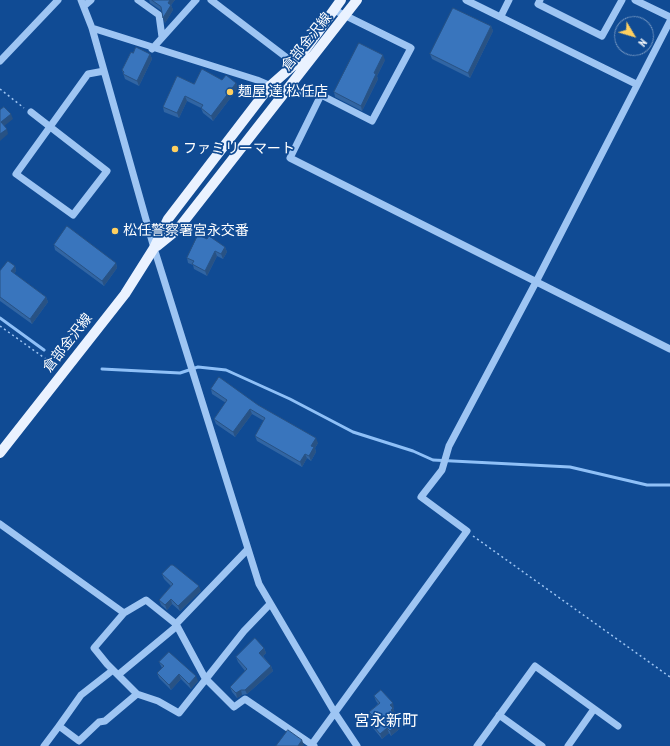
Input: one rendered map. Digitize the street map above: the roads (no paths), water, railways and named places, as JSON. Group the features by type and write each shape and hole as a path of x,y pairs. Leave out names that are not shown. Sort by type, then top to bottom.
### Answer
{"main road":[{"name":"倉部金沢線","path":"0,453 125,294 154,248 168,220 270,86 295,64 341,0"},
{"name":"倉部金沢線","path":"154,248 178,229 358,0"}],"street":[{"path":"0,61 58,0"},
{"path":"91,0 82,3 92,28 154,248 259,584 335,713 357,746"},
{"path":"138,0 159,15 162,37"},
{"path":"152,49 196,0"},
{"path":"211,0 295,64"},
{"path":"466,0 636,84"},
{"path":"501,16 509,0"},
{"path":"540,0 538,4 602,36 622,0"},
{"path":"635,0 670,17"},
{"path":"92,28 152,49 257,80 285,92 321,95 372,121 411,48 334,10"},
{"path":"270,604 244,631 206,678 179,713 158,701 137,694 115,673 94,648 124,613 146,600 176,625 206,678 234,707 245,699 313,745 467,531 421,497 442,470 448,446 536,282 636,84 670,21"},
{"path":"31,112 51,128 107,171 73,214 16,174 51,128 88,74 104,71"},
{"path":"321,95 290,158 670,349"},
{"path":"0,524 124,613"},
{"path":"44,746 81,695 115,673 176,625 248,549"},
{"path":"477,746 535,666 618,726"},
{"path":"59,726 79,741 99,722 105,721 137,694"},
{"path":"568,746 594,709"},
{"path":"499,715 542,746"}],"waterway":[{"path":"0,318 44,350"},
{"path":"102,369 180,373 198,367 226,370 290,399 353,432 413,451 433,460 570,467 647,485 670,485"}],"place":[{"name":"麺屋 達 松任店","path":"230,92"},
{"name":"ファミリーマート","path":"175,149"},
{"name":"松任警察署宮永交番","path":"115,231"}],"district":[{"name":"宮永新町","path":"386,721"}]}
